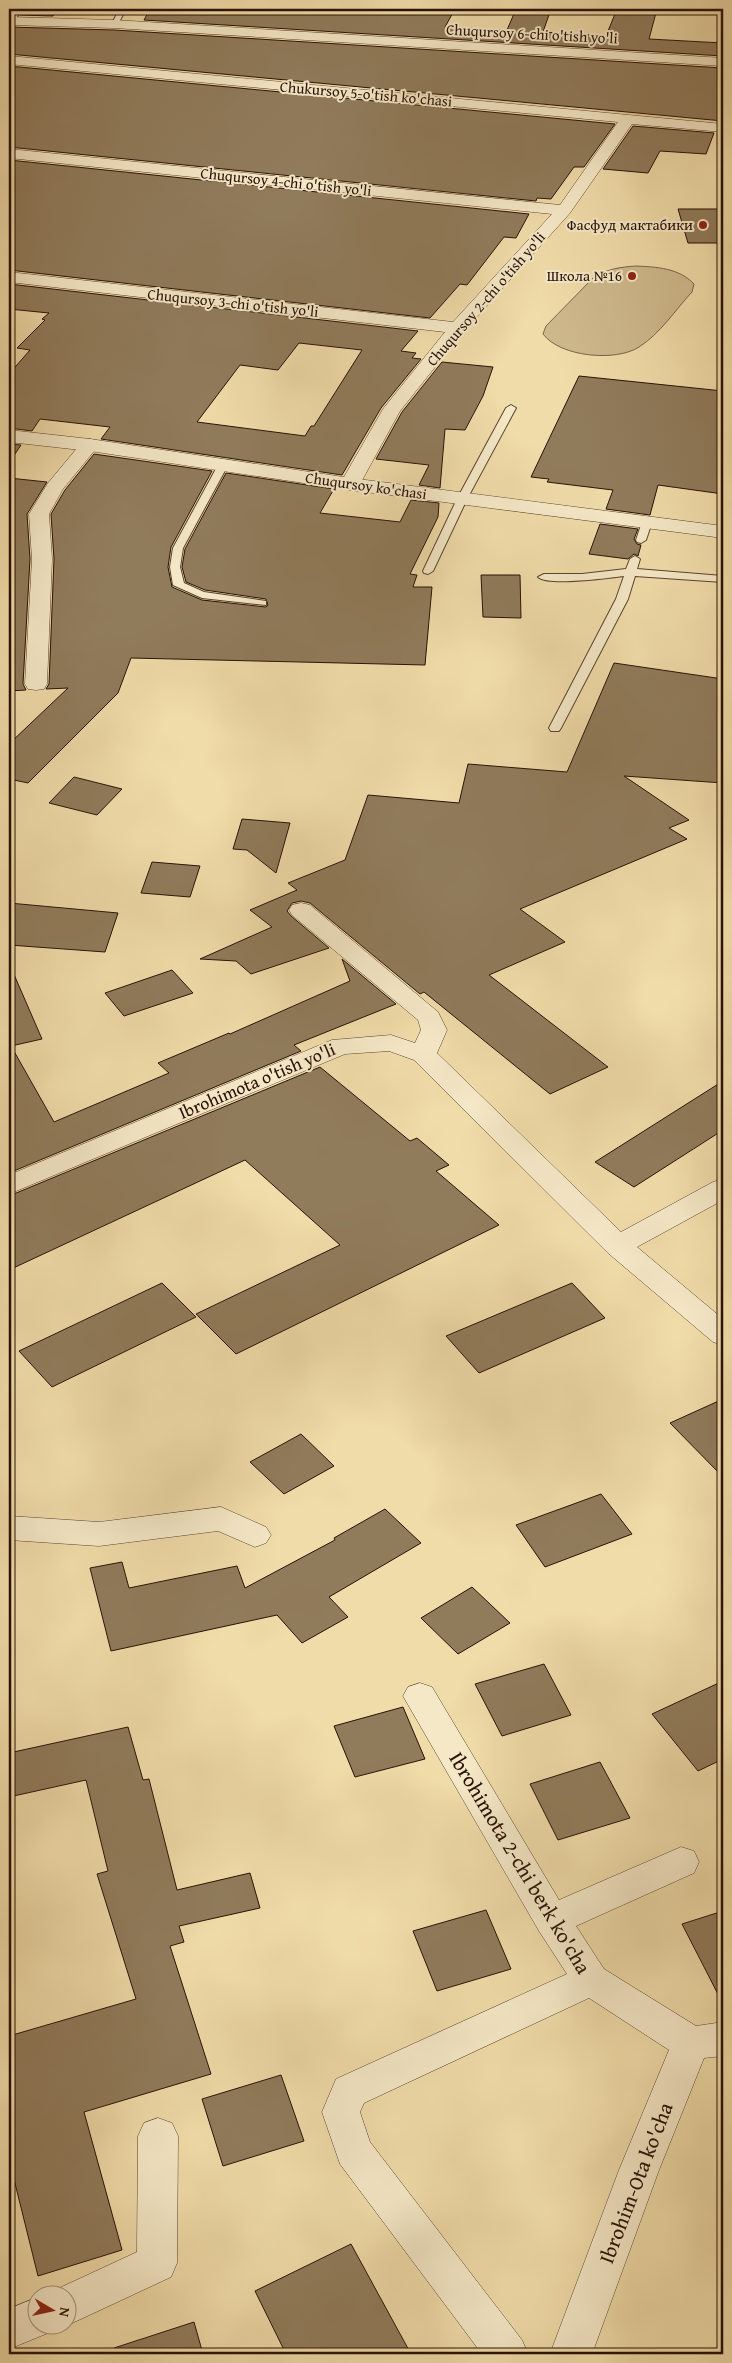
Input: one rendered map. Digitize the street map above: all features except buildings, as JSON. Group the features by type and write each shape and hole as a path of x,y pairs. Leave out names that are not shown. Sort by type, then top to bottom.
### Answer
{"street":[{"name":"Chuqursoy 6-chi o'tish yo'li","path":"9,21 114,24 723,62"},
{"name":"Chukursoy 5-o'tish ko'chasi","path":"9,60 723,128"},
{"name":"Chuqursoy 2-chi o'tish yo'li","path":"350,484 392,409 457,328 564,210 628,119"},
{"name":"Chuqursoy 4-chi o'tish yo'li","path":"9,153 564,210"},
{"name":"Chuqursoy 3-chi o'tish yo'li","path":"9,277 457,328"},
{"name":"Chuqursoy ko'chasi","path":"9,436 350,484 723,532"},
{"path":"36,684 42,559 40,514 55,487 90,446"},
{"path":"301,910 423,1009 430,1017 434,1030 422,1054"},
{"name":"Ibrohimota o'tish yo'li","path":"9,1185 341,1046 391,1044 422,1054 618,1246 723,1335"},
{"path":"618,1246 722,1191"},
{"path":"9,1528 98,1534 221,1519 255,1535"},
{"name":"Ibrohimota 2-chi berk ko'cha","path":"420,1696 552,1920 591,1980 707,2041"},
{"path":"552,1920 681,1862"},
{"path":"507,2354 354,2151 341,2112 350,2091 591,1980"},
{"name":"Ibrohim-Ota ko'cha","path":"571,2354 639,2170 707,2041"},
{"path":"78,2300 157,2262 158,2136"},
{"path":"9,2329 28,2322"}],"lane":[{"path":"9,21 18,9"},
{"path":"114,24 122,9"},
{"path":"428,571 462,499 512,408"},
{"path":"223,465 178,548 175,567 179,585 202,595 262,603"},
{"path":"641,540 648,522"},
{"path":"555,728 622,599 635,559"},
{"path":"544,577 582,577 631,572 723,580"}],"shaded area":[{"path":"636,266 660,268 675,272 694,284 692,292 647,342 629,352 617,355 589,355 562,348 551,342 543,334 546,326 593,278 603,272"}],"place":[{"name":"Фасфуд мактабики","path":"703,225"},
{"name":"Школа №16","path":"632,276"}]}
